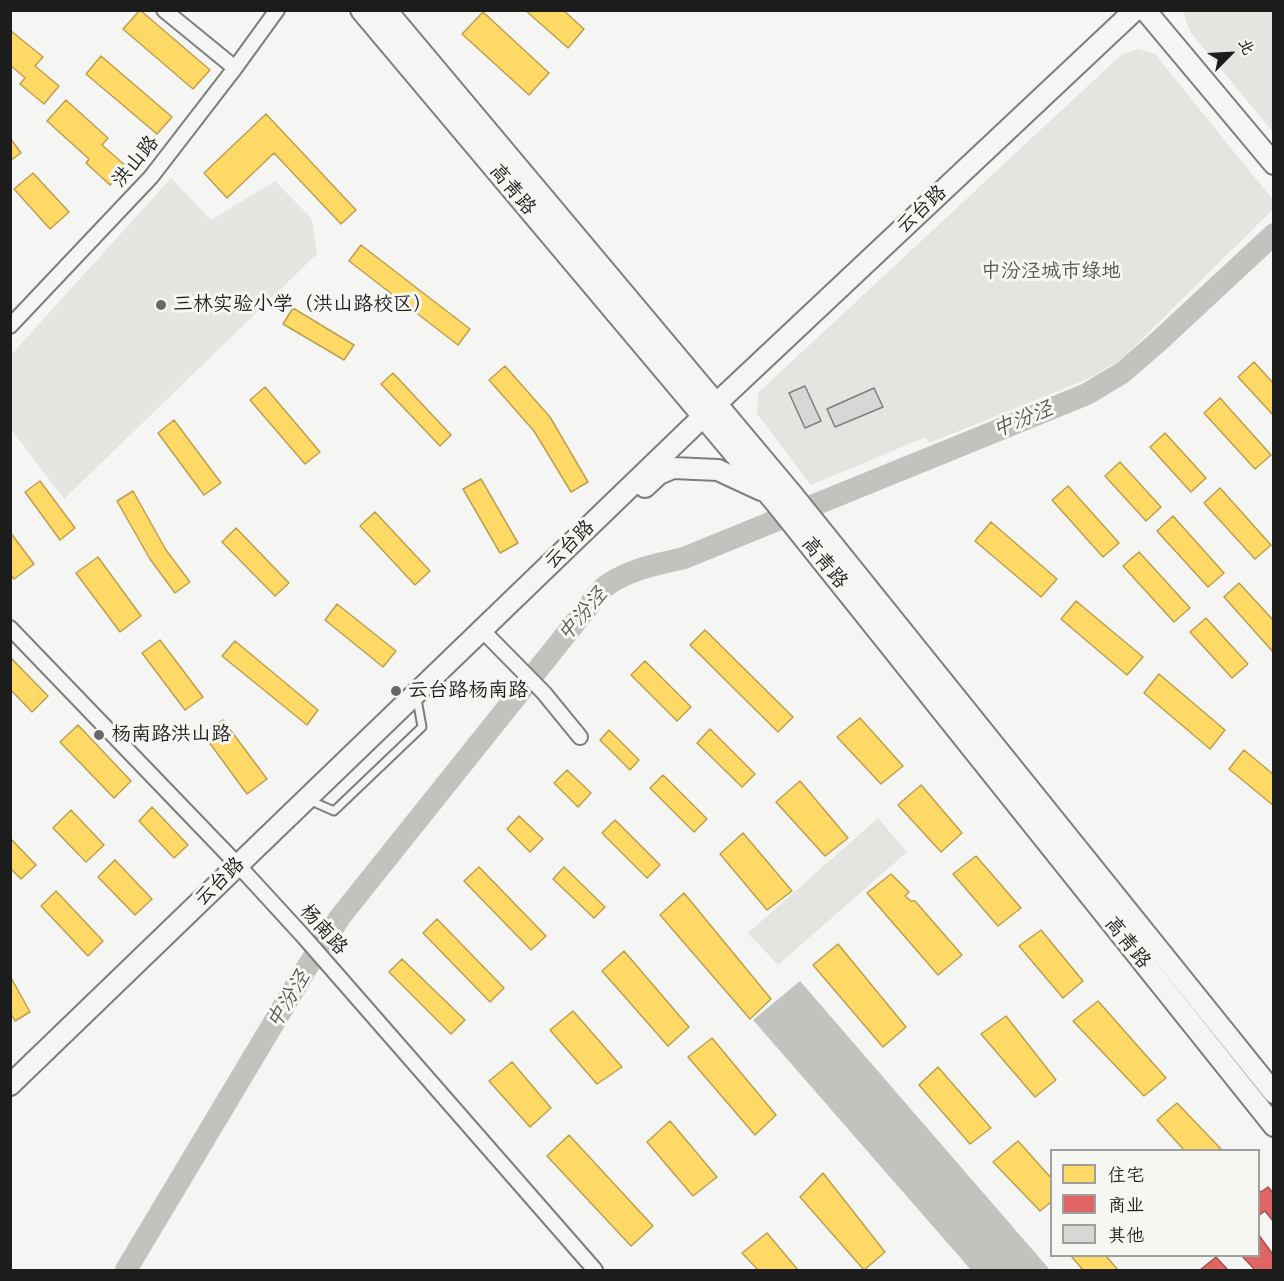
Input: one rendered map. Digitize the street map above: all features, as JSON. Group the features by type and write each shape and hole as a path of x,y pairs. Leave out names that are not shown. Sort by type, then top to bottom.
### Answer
{"main road":[{"name":"高青路","path":"361,10 710,409"},
{"name":"高青路","path":"386,10 778,496 812,534 1274,1093"},
{"name":"云台路","path":"10,1085 710,409 1135,10"},
{"path":"1145,10 1274,164"},
{"path":"603,513 623,507 659,474 673,468 718,470 778,496"},
{"name":"高青路","path":"812,534 1274,1126"}],"street":[{"path":"164,10 236,68"},
{"name":"洪山路","path":"10,326 151,177 236,68 277,10"},
{"name":"杨南路","path":"10,627 238,865 595,1270"},
{"path":"482,630 544,693 580,737"}],"lane":[{"path":"306,799 334,811 422,727 416,694"}],"shaded area":[{"name":"三林实验小学（洪山路校区）","path":"171,178 211,220 275,181 312,219 317,254 64,499 11,429 11,355"},
{"path":"800,981 1050,1270 971,1270 753,1020"}],"green space":[{"path":"1184,11 1273,11 1273,132 1192,34"},
{"name":"中汾泾城市绿地","path":"1138,49 1155,54 1273,200 1273,209 1117,362 1088,379 929,443 926,437 811,485 757,414 758,393 1121,55"},
{"path":"878,818 907,852 778,965 748,933"}],"building: 住宅":[{"path":"140,10 210,70 193,89 123,29"},
{"path":"525,10 563,10 584,29 568,48"},
{"path":"483,12 549,73 529,95 462,34"},
{"path":"10,30 43,57 35,66 59,86 44,104 20,84 25,78 10,65"},
{"path":"101,56 172,117 157,134 86,74"},
{"path":"66,100 108,138 102,145 127,167 110,185 86,163 89,159 47,121"},
{"path":"266,114 356,210 341,224 274,153 227,198 204,173"},
{"path":"10,138 21,153 10,161"},
{"path":"33,173 69,212 50,229 14,189"},
{"path":"361,245 470,329 458,345 349,261"},
{"path":"293,308 354,345 344,360 283,324"},
{"path":"1254,362 1274,384 1274,416 1238,377"},
{"path":"505,366 550,417 588,482 571,492 534,431 489,380"},
{"path":"393,373 451,435 440,446 381,384"},
{"path":"265,387 320,452 305,464 250,400"},
{"path":"1220,398 1271,455 1255,469 1204,413"},
{"path":"174,420 221,483 204,495 158,433"},
{"path":"1165,433 1206,478 1191,492 1150,447"},
{"path":"1120,462 1161,507 1146,521 1105,476"},
{"path":"481,479 518,543 500,553 463,489"},
{"path":"40,481 75,528 60,540 25,492"},
{"path":"1068,486 1119,543 1103,557 1052,500"},
{"path":"1220,488 1271,545 1255,559 1204,503"},
{"path":"133,491 166,550 190,582 175,593 150,559 117,501"},
{"path":"375,512 430,571 415,585 360,526"},
{"path":"1173,516 1224,573 1208,587 1157,531"},
{"path":"991,522 1057,579 1041,597 975,541"},
{"path":"236,528 289,583 275,596 222,542"},
{"path":"10,532 34,564 14,579 10,574"},
{"path":"1139,552 1190,608 1174,622 1123,566"},
{"path":"98,557 141,616 120,632 76,573"},
{"path":"1239,583 1274,621 1274,653 1224,597"},
{"path":"1076,601 1143,657 1127,675 1061,619"},
{"path":"337,604 396,651 383,667 325,620"},
{"path":"1206,618 1248,664 1232,678 1190,632"},
{"path":"705,630 793,717 778,732 690,645"},
{"path":"160,640 203,697 185,710 142,653"},
{"path":"235,641 318,710 307,725 222,656"},
{"path":"10,657 48,696 32,712 10,689"},
{"path":"645,661 691,707 677,721 631,675"},
{"path":"1159,674 1225,730 1210,749 1144,693"},
{"path":"860,718 903,766 881,784 837,737"},
{"path":"223,720 267,779 247,794 203,734"},
{"path":"78,725 131,781 114,798 60,742"},
{"path":"710,729 755,774 742,787 697,743"},
{"path":"609,730 639,760 630,770 600,740"},
{"path":"1244,750 1274,775 1274,806 1229,769"},
{"path":"567,770 591,793 578,807 554,783"},
{"path":"663,775 707,819 694,832 650,788"},
{"path":"800,781 848,838 825,856 776,802"},
{"path":"921,785 962,833 941,852 898,805"},
{"path":"152,807 188,845 174,858 139,821"},
{"path":"71,810 104,845 86,862 53,828"},
{"path":"519,816 543,839 530,852 507,829"},
{"path":"615,820 660,865 647,878 602,833"},
{"path":"743,833 792,891 767,910 720,854"},
{"path":"10,838 36,865 21,879 10,868"},
{"path":"976,856 1021,908 998,926 953,874"},
{"path":"115,860 152,899 135,915 98,877"},
{"path":"479,867 546,936 531,950 464,881"},
{"path":"564,867 605,907 594,918 553,879"},
{"path":"891,874 909,892 905,896 915,901 962,955 938,975 867,893"},
{"path":"56,891 103,941 88,956 41,906"},
{"path":"684,893 771,999 750,1019 660,915"},
{"path":"437,919 504,988 490,1002 423,933"},
{"path":"1041,930 1083,981 1063,998 1019,946"},
{"path":"838,944 906,1027 883,1047 813,965"},
{"path":"624,951 689,1027 668,1046 602,971"},
{"path":"402,959 465,1020 451,1034 389,972"},
{"path":"10,976 30,1012 15,1021 10,1012"},
{"path":"1098,1001 1166,1078 1144,1096 1073,1021"},
{"path":"573,1011 622,1067 597,1084 550,1030"},
{"path":"1006,1016 1056,1080 1035,1097 981,1034"},
{"path":"712,1038 776,1115 755,1135 688,1057"},
{"path":"512,1062 551,1108 530,1127 489,1081"},
{"path":"938,1067 991,1128 970,1144 919,1085"},
{"path":"1177,1103 1221,1149 1183,1149 1157,1120"},
{"path":"670,1121 717,1177 693,1196 647,1142"},
{"path":"569,1135 653,1226 631,1246 547,1156"},
{"path":"1018,1141 1050,1177 1050,1203 1040,1211 993,1162"},
{"path":"823,1173 885,1252 864,1270 800,1197"},
{"path":"767,1233 798,1270 758,1270 742,1253"},
{"path":"1072,1257 1107,1257 1118,1270 1083,1270"}],"building: 商业":[{"path":"1268,1187 1274,1194 1274,1222 1265,1211 1260,1215 1261,1192"},
{"path":"1260,1237 1274,1256 1274,1270 1255,1270 1243,1257 1260,1257"},
{"path":"1216,1257 1228,1270 1200,1270"}],"building: 其他":[{"path":"805,386 821,421 805,428 789,393"},
{"path":"874,388 883,407 835,427 827,409"}],"waterway":[{"name":"中汾泾","path":"126,1270 306,969 340,917 603,588 622,576 684,558 1087,394 1122,373 1274,234"}],"place":[{"name":"三林实验小学（洪山路校区）","path":"161,305"},
{"name":"云台路杨南路","path":"396,691"},
{"name":"杨南路洪山路","path":"99,735"}]}
